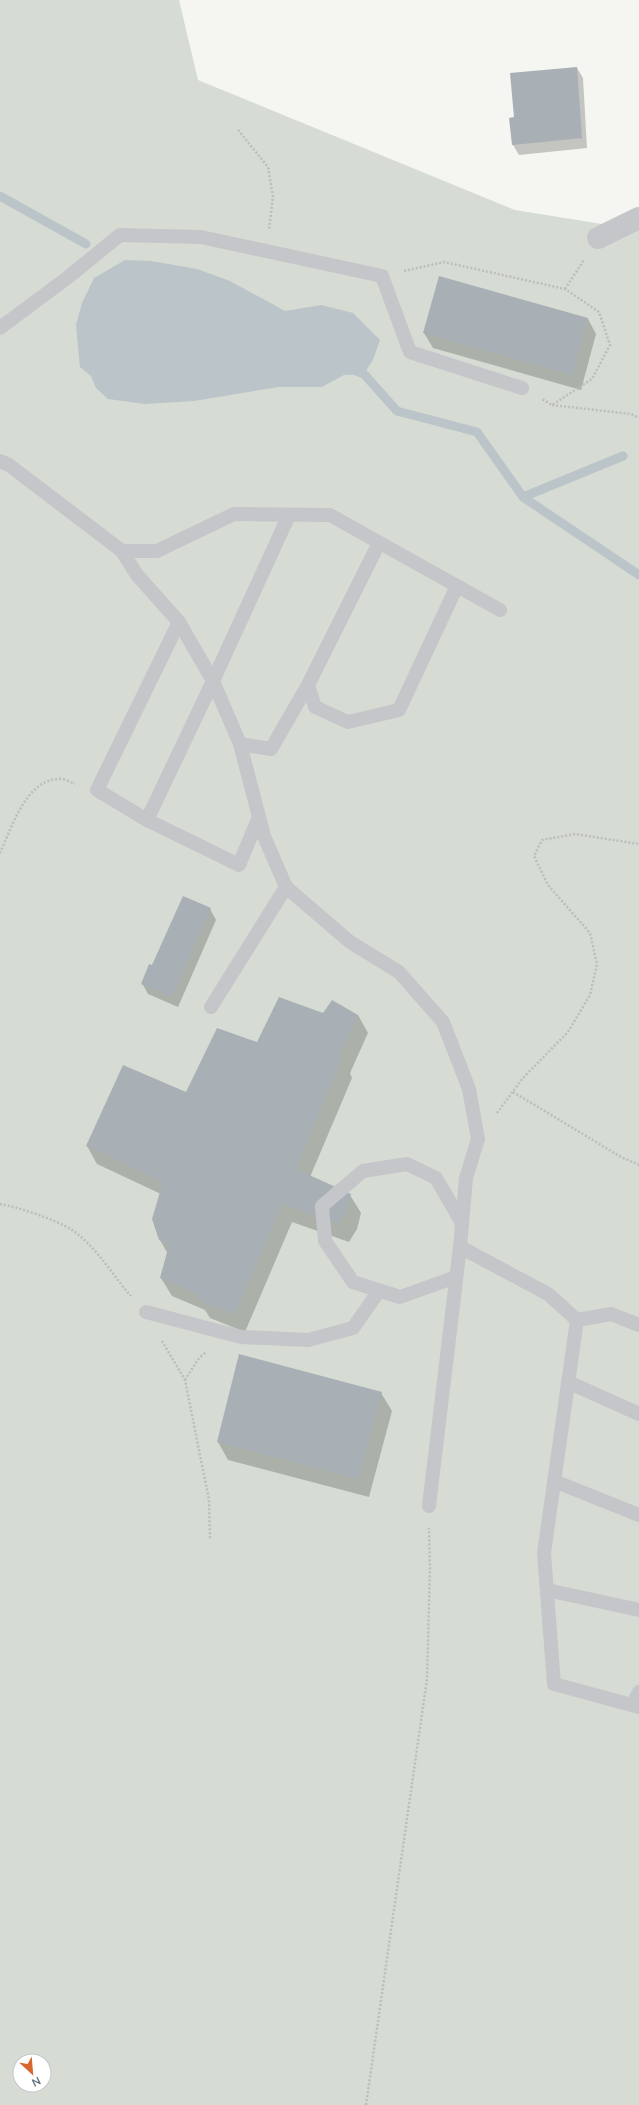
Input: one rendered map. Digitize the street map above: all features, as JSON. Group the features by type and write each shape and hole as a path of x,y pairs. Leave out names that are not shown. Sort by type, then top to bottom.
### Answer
{"street":[{"path":"598,238 639,218"}],"lane":[{"path":"0,328 67,278 120,235 201,237 382,276 410,352 522,388"},
{"path":"0,461 9,465 122,552 137,575 179,622 213,681 240,744 264,836 286,887 350,942 399,972 443,1022 469,1089 478,1139 466,1178 460,1247 429,1506"},
{"path":"122,552 157,551 234,514 330,516 500,610"},
{"path":"146,820 213,681 289,515"},
{"path":"240,744 271,748 308,685 380,543"},
{"path":"308,685 315,707 348,722 399,710 457,586"},
{"path":"179,622 97,790 146,820 239,865 259,817"},
{"path":"211,1007 286,887"},
{"path":"456,1277 400,1298 353,1282 325,1241 322,1206 363,1171 407,1164 436,1178 462,1222"},
{"path":"460,1247 548,1294 577,1320"},
{"path":"146,1312 241,1337 308,1340 353,1328 380,1291"},
{"path":"577,1320 611,1314 639,1325"},
{"path":"577,1320 544,1553 554,1684 636,1706 639,1692"},
{"path":"568,1382 639,1414"},
{"path":"554,1481 639,1515"},
{"path":"547,1590 639,1610"}],"path":[{"path":"238,130 268,167 273,197 267,251"},
{"path":"564,289 598,238"},
{"path":"382,276 444,262 564,289 599,312 610,345 592,379 552,405"},
{"path":"522,388 552,405 631,414 639,418"},
{"path":"0,853 18,811 35,787 58,779 97,790"},
{"path":"478,1139 523,1078 568,1032 590,995 597,964 590,933 548,885 534,856 542,840 575,834 639,844"},
{"path":"513,1092 621,1157 639,1164"},
{"path":"0,1204 18,1207 72,1230 93,1250 116,1279 146,1312 185,1380 209,1500 210,1540"},
{"path":"185,1380 199,1358 228,1334"},
{"path":"366,2105 427,1679 430,1569 429,1506"}],"shaded area":[{"path":"0,0 179,0 198,80 515,210 639,230 639,2105 0,2105"},
{"path":"125,260 151,261 197,269 230,281 285,311 321,305 353,313 380,340 373,360 364,374 344,375 322,387 279,387 194,401 145,404 108,399 96,388 91,376 80,367 76,325 82,303 94,278"}],"building":[{"path":"577,67 582,138 512,145 509,118 514,117 510,73"},
{"path":"439,276 588,318 572,375 423,333"},
{"path":"183,896 211,908 172,997 141,984 149,964 152,965"},
{"path":"279,997 323,1013 332,1000 358,1015 339,1057 342,1059 296,1169 351,1194 347,1210 339,1224 282,1204 235,1315 199,1300 195,1293 160,1278 169,1245 159,1240 152,1219 163,1182 86,1146 123,1065 186,1092 217,1028 257,1042"},
{"path":"239,1354 382,1392 358,1479 217,1442"}],"waterway":[{"path":"0,196 86,244"},
{"path":"354,370 364,374 397,411 477,432 523,497 623,456"},
{"path":"523,497 639,575"}]}
